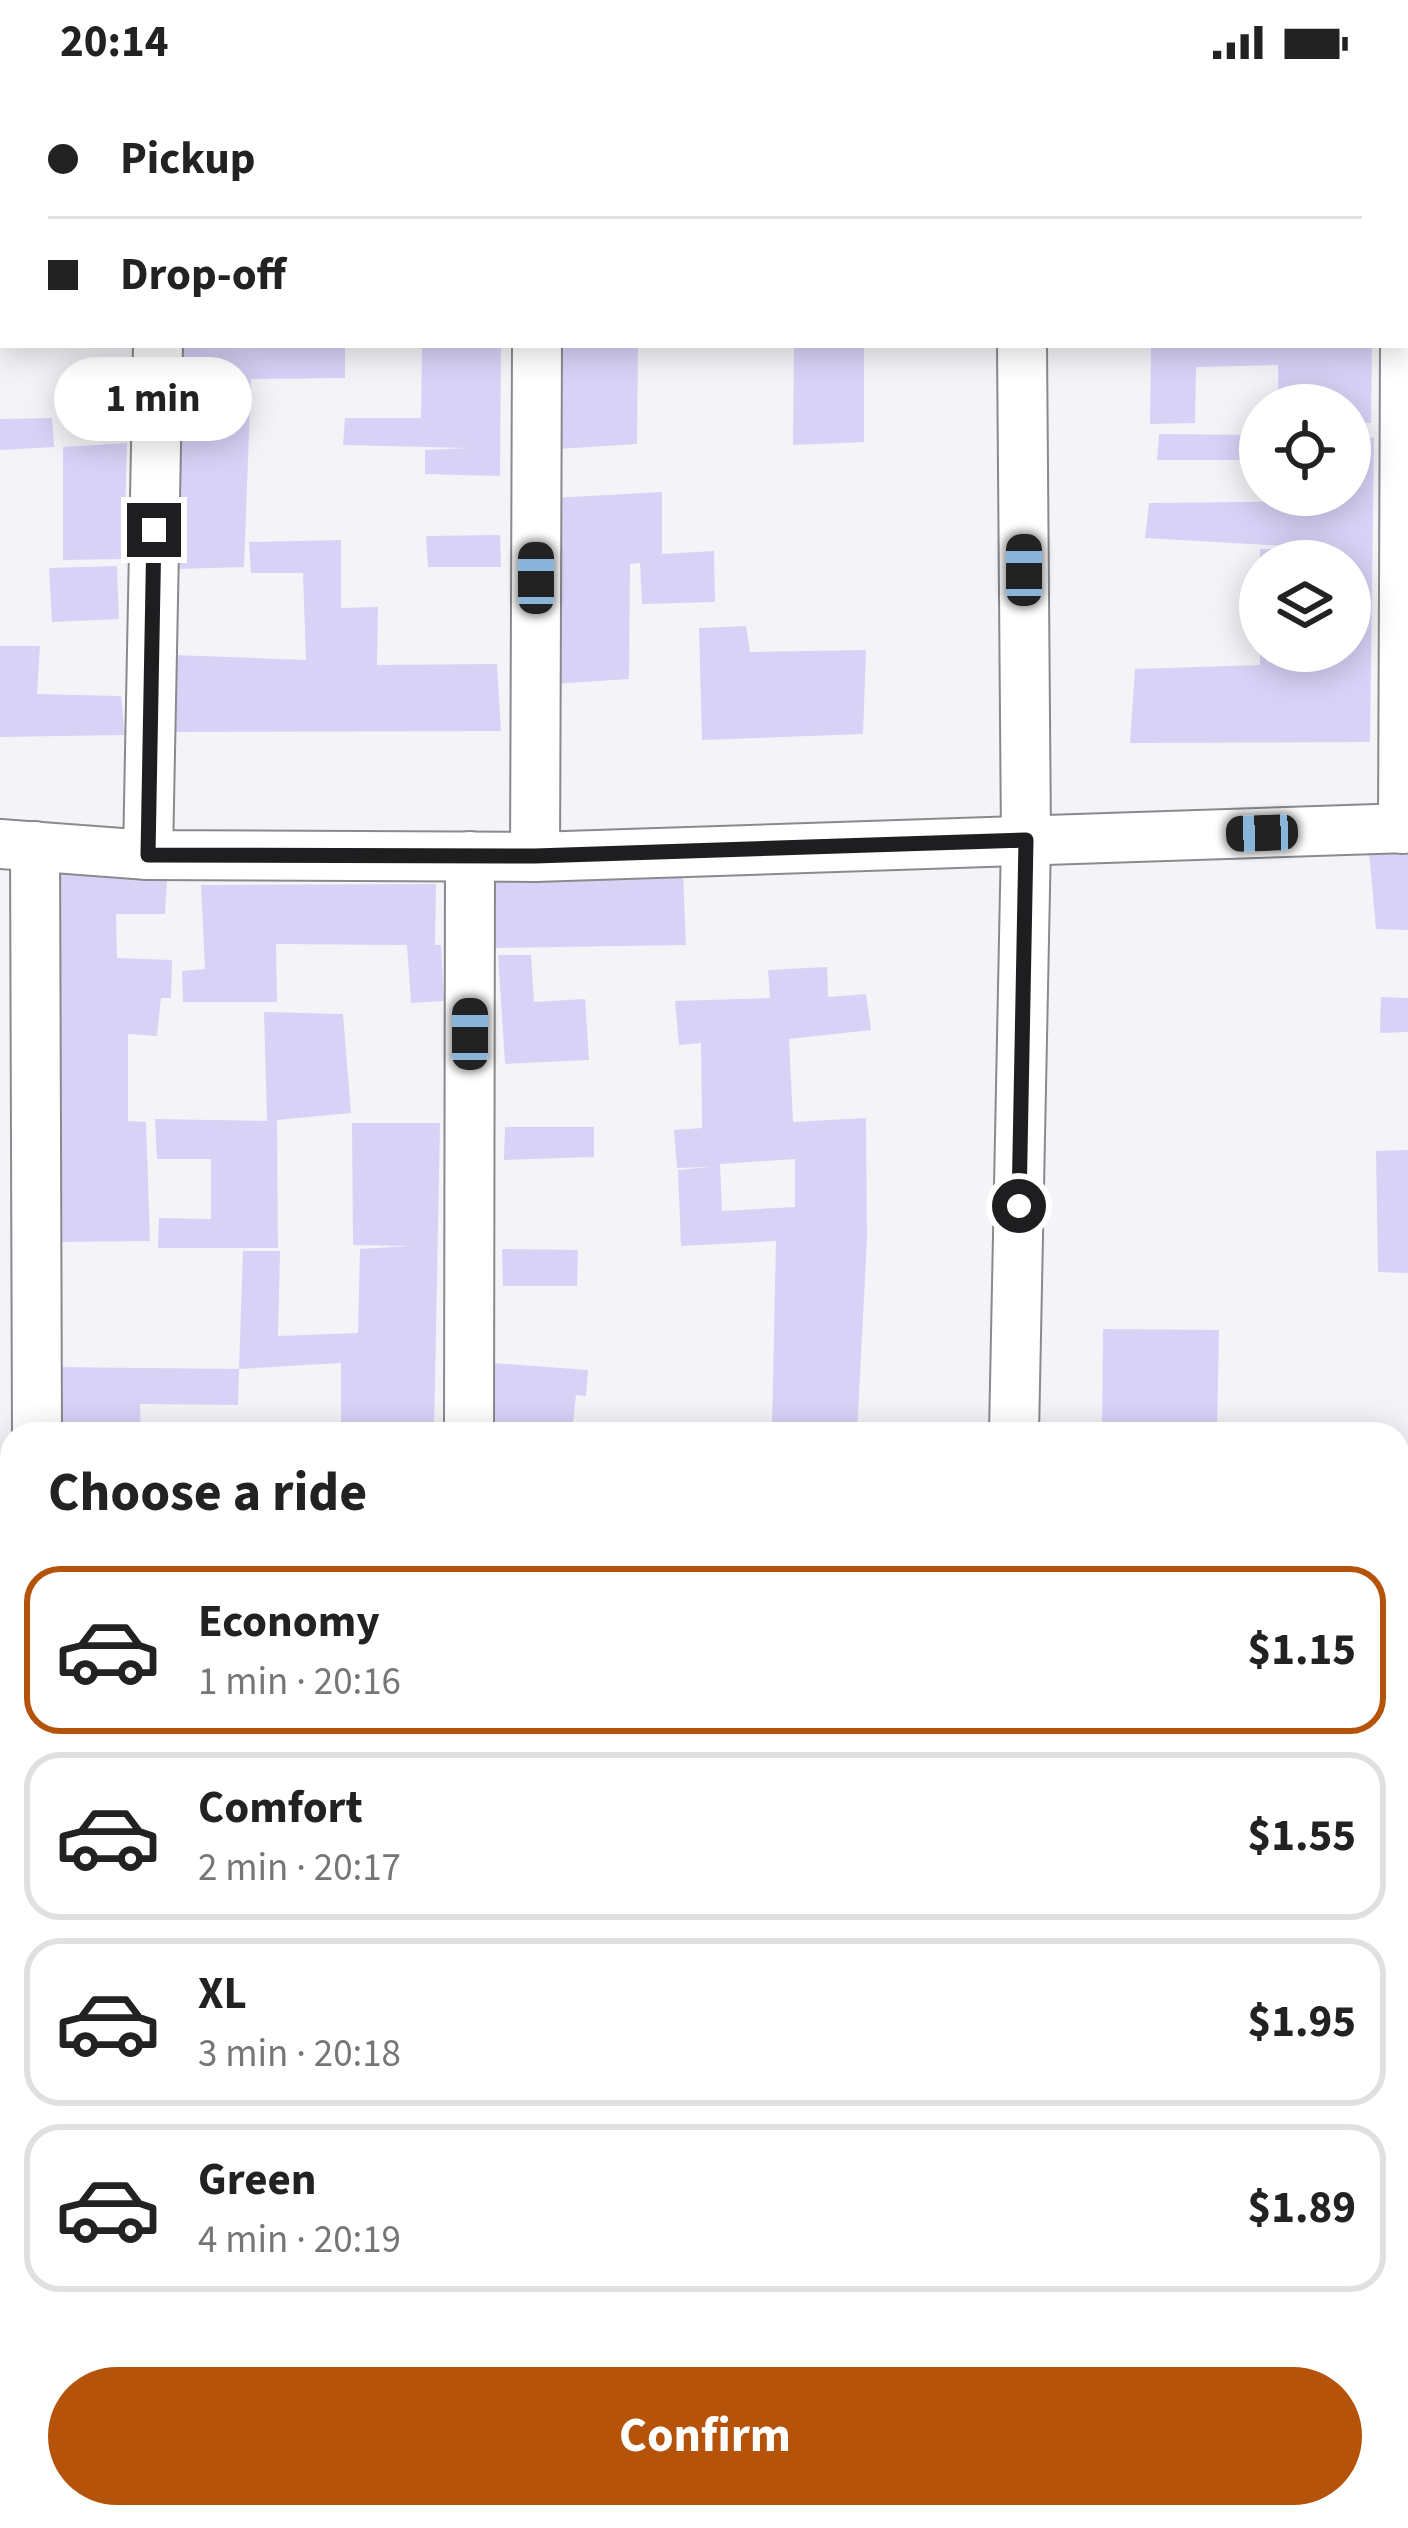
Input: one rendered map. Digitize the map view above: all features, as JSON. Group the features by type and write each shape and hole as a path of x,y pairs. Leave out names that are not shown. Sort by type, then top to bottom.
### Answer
{"street":[{"path":"148,855 158,348"},
{"path":"535,856 537,348"},
{"path":"1014,1422 1026,840 1022,348"},
{"path":"37,1422 17,845 148,855 535,856 1406,828 1405,348"},
{"path":"469,1422 470,856"}],"building":[{"path":"177,348 345,348 345,378 251,379 244,567 177,569"},
{"path":"422,348 501,348 500,476 425,474 425,450 467,448 343,445 345,418 421,418"},
{"path":"558,348 638,348 637,444 558,449"},
{"path":"794,348 864,348 864,442 793,445"},
{"path":"1151,348 1372,348 1371,423 1371,384 1278,384 1278,365 1196,367 1195,423 1150,424"},
{"path":"52,418 54,447 0,450 0,419"},
{"path":"1159,434 1239,435 1239,460 1157,460"},
{"path":"1374,438 1371,666 1371,540 1239,543 1145,538 1149,503 1239,502 1239,516 1371,516"},
{"path":"127,443 124,559 63,560 63,447"},
{"path":"662,492 662,554 714,551 715,602 642,604 640,563 630,564 629,679 554,684 553,498"},
{"path":"500,535 501,567 428,567 426,536"},
{"path":"341,540 341,608 378,607 377,665 497,664 501,731 171,732 174,655 306,660 303,573 251,573 249,542"},
{"path":"117,566 119,619 52,622 49,568"},
{"path":"746,626 750,652 866,650 863,734 702,740 699,628"},
{"path":"0,646 40,646 37,694 121,696 125,735 0,737"},
{"path":"1239,666 1239,672 1371,672 1370,742 1130,743 1135,669"},
{"path":"1369,852 1408,853 1408,930 1376,929"},
{"path":"490,869 683,872 686,945 492,948"},
{"path":"56,874 167,879 165,914 116,914 117,958 172,960 171,998 161,998 157,1036 128,1034 128,1121 146,1122 150,1241 58,1242"},
{"path":"436,884 435,945 441,945 444,1001 411,1003 407,945 276,944 277,1002 183,1002 182,971 205,969 201,885"},
{"path":"498,955 531,955 534,1002 585,999 589,1060 505,1064"},
{"path":"827,967 828,997 866,994 871,1030 789,1039 793,1122 866,1118 867,1239 858,1422 772,1422 776,1241 681,1246 678,1170 710,1167 677,1168 674,1130 702,1128 701,1043 679,1045 675,1001 770,998 768,970","holes":["795,1159 795,1207 722,1211 720,1164"]},
{"path":"1381,997 1408,998 1408,1032 1380,1033"},
{"path":"264,1012 343,1014 351,1113 277,1120 278,1248 158,1248 159,1218 211,1219 211,1159 157,1159 155,1119 267,1121"},
{"path":"352,1123 440,1123 434,1422 341,1422 341,1363 239,1369 243,1251 280,1251 278,1336 358,1333 360,1249 410,1246 353,1245"},
{"path":"505,1127 594,1127 594,1157 504,1160"},
{"path":"1408,1150 1408,1273 1378,1272 1376,1151"},
{"path":"502,1249 578,1250 577,1286 503,1286"},
{"path":"1103,1329 1219,1330 1217,1422 1102,1422"},
{"path":"493,1363 588,1370 586,1396 576,1395 573,1422 489,1422"},
{"path":"49,1367 239,1369 238,1405 140,1404 141,1422 49,1422"}],"route":[{"path":"154,530 148,855 535,856 1026,840 1019,1206"}]}
